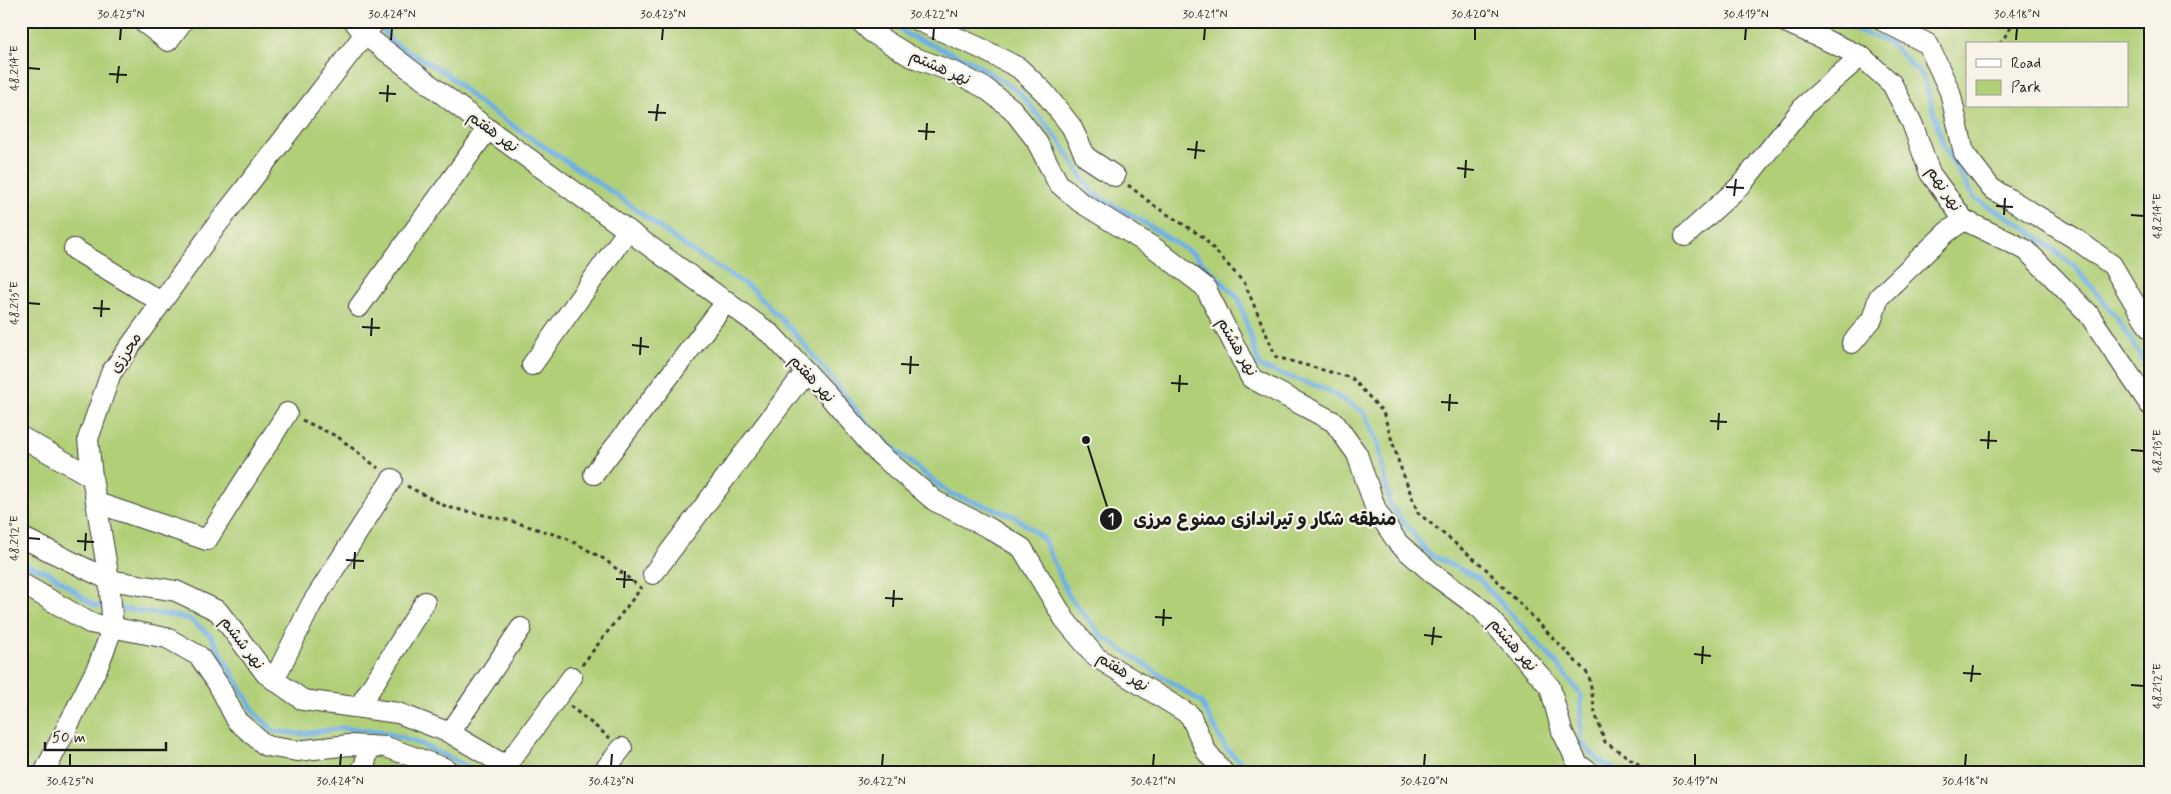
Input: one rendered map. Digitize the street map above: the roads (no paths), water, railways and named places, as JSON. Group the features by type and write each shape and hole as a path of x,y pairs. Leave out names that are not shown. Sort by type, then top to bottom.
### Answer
{"street":[{"path":"142,21 168,41 183,21"},
{"name":"نهر هشتم","path":"860,21 871,32 910,56 985,88 1012,109 1036,140 1058,183 1080,202 1156,249 1205,287 1251,378 1334,422 1357,454 1376,510 1398,543 1437,577 1481,609 1550,687 1562,732 1578,764 1590,773"},
{"path":"919,21 978,47 1019,68 1044,92 1071,126 1086,157 1116,176"},
{"name":"نهر نهم","path":"1783,21 1861,56 1892,84 1912,123 1930,172 1964,220 2026,250 2088,313 2150,405"},
{"path":"1883,21 1928,44 1950,92 1964,153 1991,188 2074,238 2112,265 2150,329"},
{"name":"نهر هفتم","path":"366,27 488,128 772,335 877,452 935,501 989,528 1022,548 1065,620 1096,657 1190,715 1206,751 1224,773"},
{"name":"محرزی","path":"44,773 98,666 113,622 88,439 111,373 216,226 366,27"},
{"path":"1685,236 1740,186 1805,105 1861,56"},
{"path":"359,307 488,128"},
{"path":"1852,343 1872,319 1879,297 1947,232 1964,220"},
{"path":"532,365 628,230"},
{"path":"74,249 161,302"},
{"path":"594,474 727,301"},
{"path":"647,581 806,371"},
{"path":"97,503 207,540 287,413"},
{"path":"21,438 92,477"},
{"path":"274,680 311,605 392,478"},
{"name":"نهر ششم","path":"21,537 109,586 176,591 218,611 266,674 303,700 398,712 450,733 510,769"},
{"path":"21,583 90,623 113,622 167,638 199,656 218,684 237,721 266,746 296,751 349,745 386,747 444,768 451,773"},
{"path":"359,707 424,602"},
{"path":"450,733 521,628"},
{"path":"510,769 572,677"},
{"path":"360,773 365,764 369,746"},
{"path":"602,773 622,748"}],"waterway":[{"path":"889,21 908,35 971,61 1019,92 1059,140 1092,193 1137,218 1196,256 1239,299 1260,367 1323,388 1364,412 1377,440 1390,505 1429,554 1478,578 1557,664 1581,695 1581,742 1602,763 1625,773"},
{"path":"1835,21 1890,43 1924,78 1943,145 1974,198 2022,225 2075,267 2117,318 2150,371"},
{"path":"379,24 392,42 446,73 479,103 618,196 686,247 754,290 799,338 871,428 949,493 1014,516 1043,538 1069,596 1102,636 1201,702 1225,747 1251,773"},
{"path":"21,563 50,573 94,605 106,607"},
{"path":"117,608 188,618 211,636 255,713 274,731 302,734 342,728 380,731 421,744 481,773"}],"place":[{"name":"منطقه شکار و تیراندازی ممنوع مرزی","path":"1086,440"}]}
